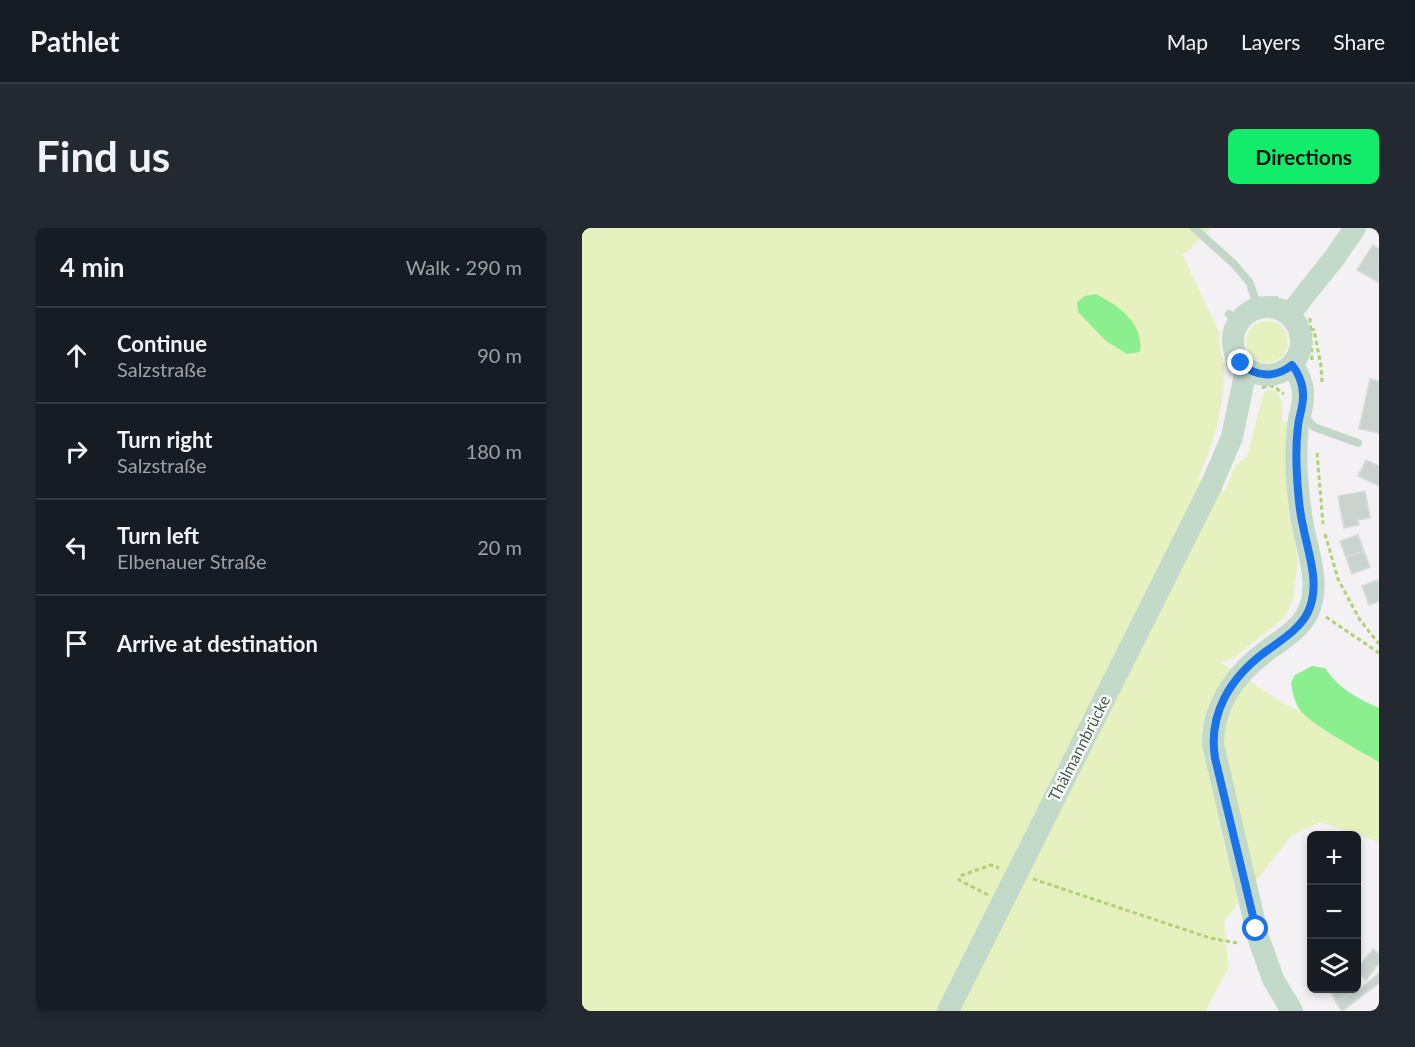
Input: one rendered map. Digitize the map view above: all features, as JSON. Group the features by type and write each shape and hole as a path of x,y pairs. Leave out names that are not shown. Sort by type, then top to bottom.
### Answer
{"street":[{"path":"1299,324 1272,308 1258,309 1233,318 1234,348 1244,377 1271,375 1292,365 1300,348 1299,324 1335,257 1355,228"},
{"path":"1292,365 1297,370 1303,391 1307,419 1296,444 1301,518 1312,572 1310,606 1308,614 1294,630 1243,671 1225,694 1213,732 1215,758 1258,937 1274,979 1292,1011"},
{"name":"Thälmannbrücke","path":"948,1011 1211,486 1232,437 1245,375 1244,377"}],"lane":[{"path":"1194,228 1234,264 1250,283 1258,309"},
{"path":"1307,419 1358,443"}],"path":[{"path":"1233,318 1224,333 1244,377 1271,385"},
{"path":"1307,419 1323,526 1338,579 1360,620 1379,644"},
{"path":"1310,606 1379,653"},
{"path":"992,897 959,880 960,876 991,865 1002,869"},
{"path":"1025,876 1210,938 1237,943"}],"shaded area":[{"path":"582,228 1211,228 1182,254 1220,334 1224,371 1219,416 1198,479 1224,492 1236,465 1247,456 1263,395 1267,390 1276,391 1282,402 1282,422 1289,423 1291,518 1298,560 1293,599 1285,617 1232,659 1220,662 1379,762 1379,842 1361,836 1361,831 1347,831 1320,822 1292,835 1224,921 1228,968 1206,1011 582,1011"},
{"path":"1096,294 1121,310 1134,324 1138,332 1140,352 1127,354 1106,341 1078,312 1077,302 1085,296"},
{"path":"1267,321 1275,322 1282,327 1287,334 1287,350 1282,357 1275,362 1267,363 1259,362 1252,357 1247,350 1246,342 1247,334 1252,327 1259,322"},
{"path":"1312,666 1325,668 1336,682 1349,692 1379,708 1379,762 1325,730 1300,710 1291,683 1295,675"}],"building":[{"path":"1373,245 1379,249 1378,282 1357,270"},
{"path":"1370,379 1379,381 1379,433 1359,429"},
{"path":"1366,460 1379,466 1379,486 1358,476"},
{"path":"1365,491 1370,518 1358,520 1359,525 1344,528 1338,496"},
{"path":"1358,535 1364,551 1346,557 1340,541"},
{"path":"1364,551 1370,567 1352,574 1346,557"},
{"path":"1378,580 1379,601 1369,605 1362,586"},
{"path":"1373,949 1379,954 1379,963 1366,980 1361,975 1361,964"},
{"path":"1379,973 1379,983 1342,1011 1336,1002 1352,993 1361,993 1361,988"},
{"path":"1332,993 1352,993 1336,1002"}],"route":[{"path":"1241,363 1252,372 1261,375 1275,374 1292,365 1297,370 1303,399 1296,444 1297,478 1303,530 1311,558 1313,585 1308,614 1282,640 1243,671 1225,694 1213,732 1215,758 1256,929"}]}
